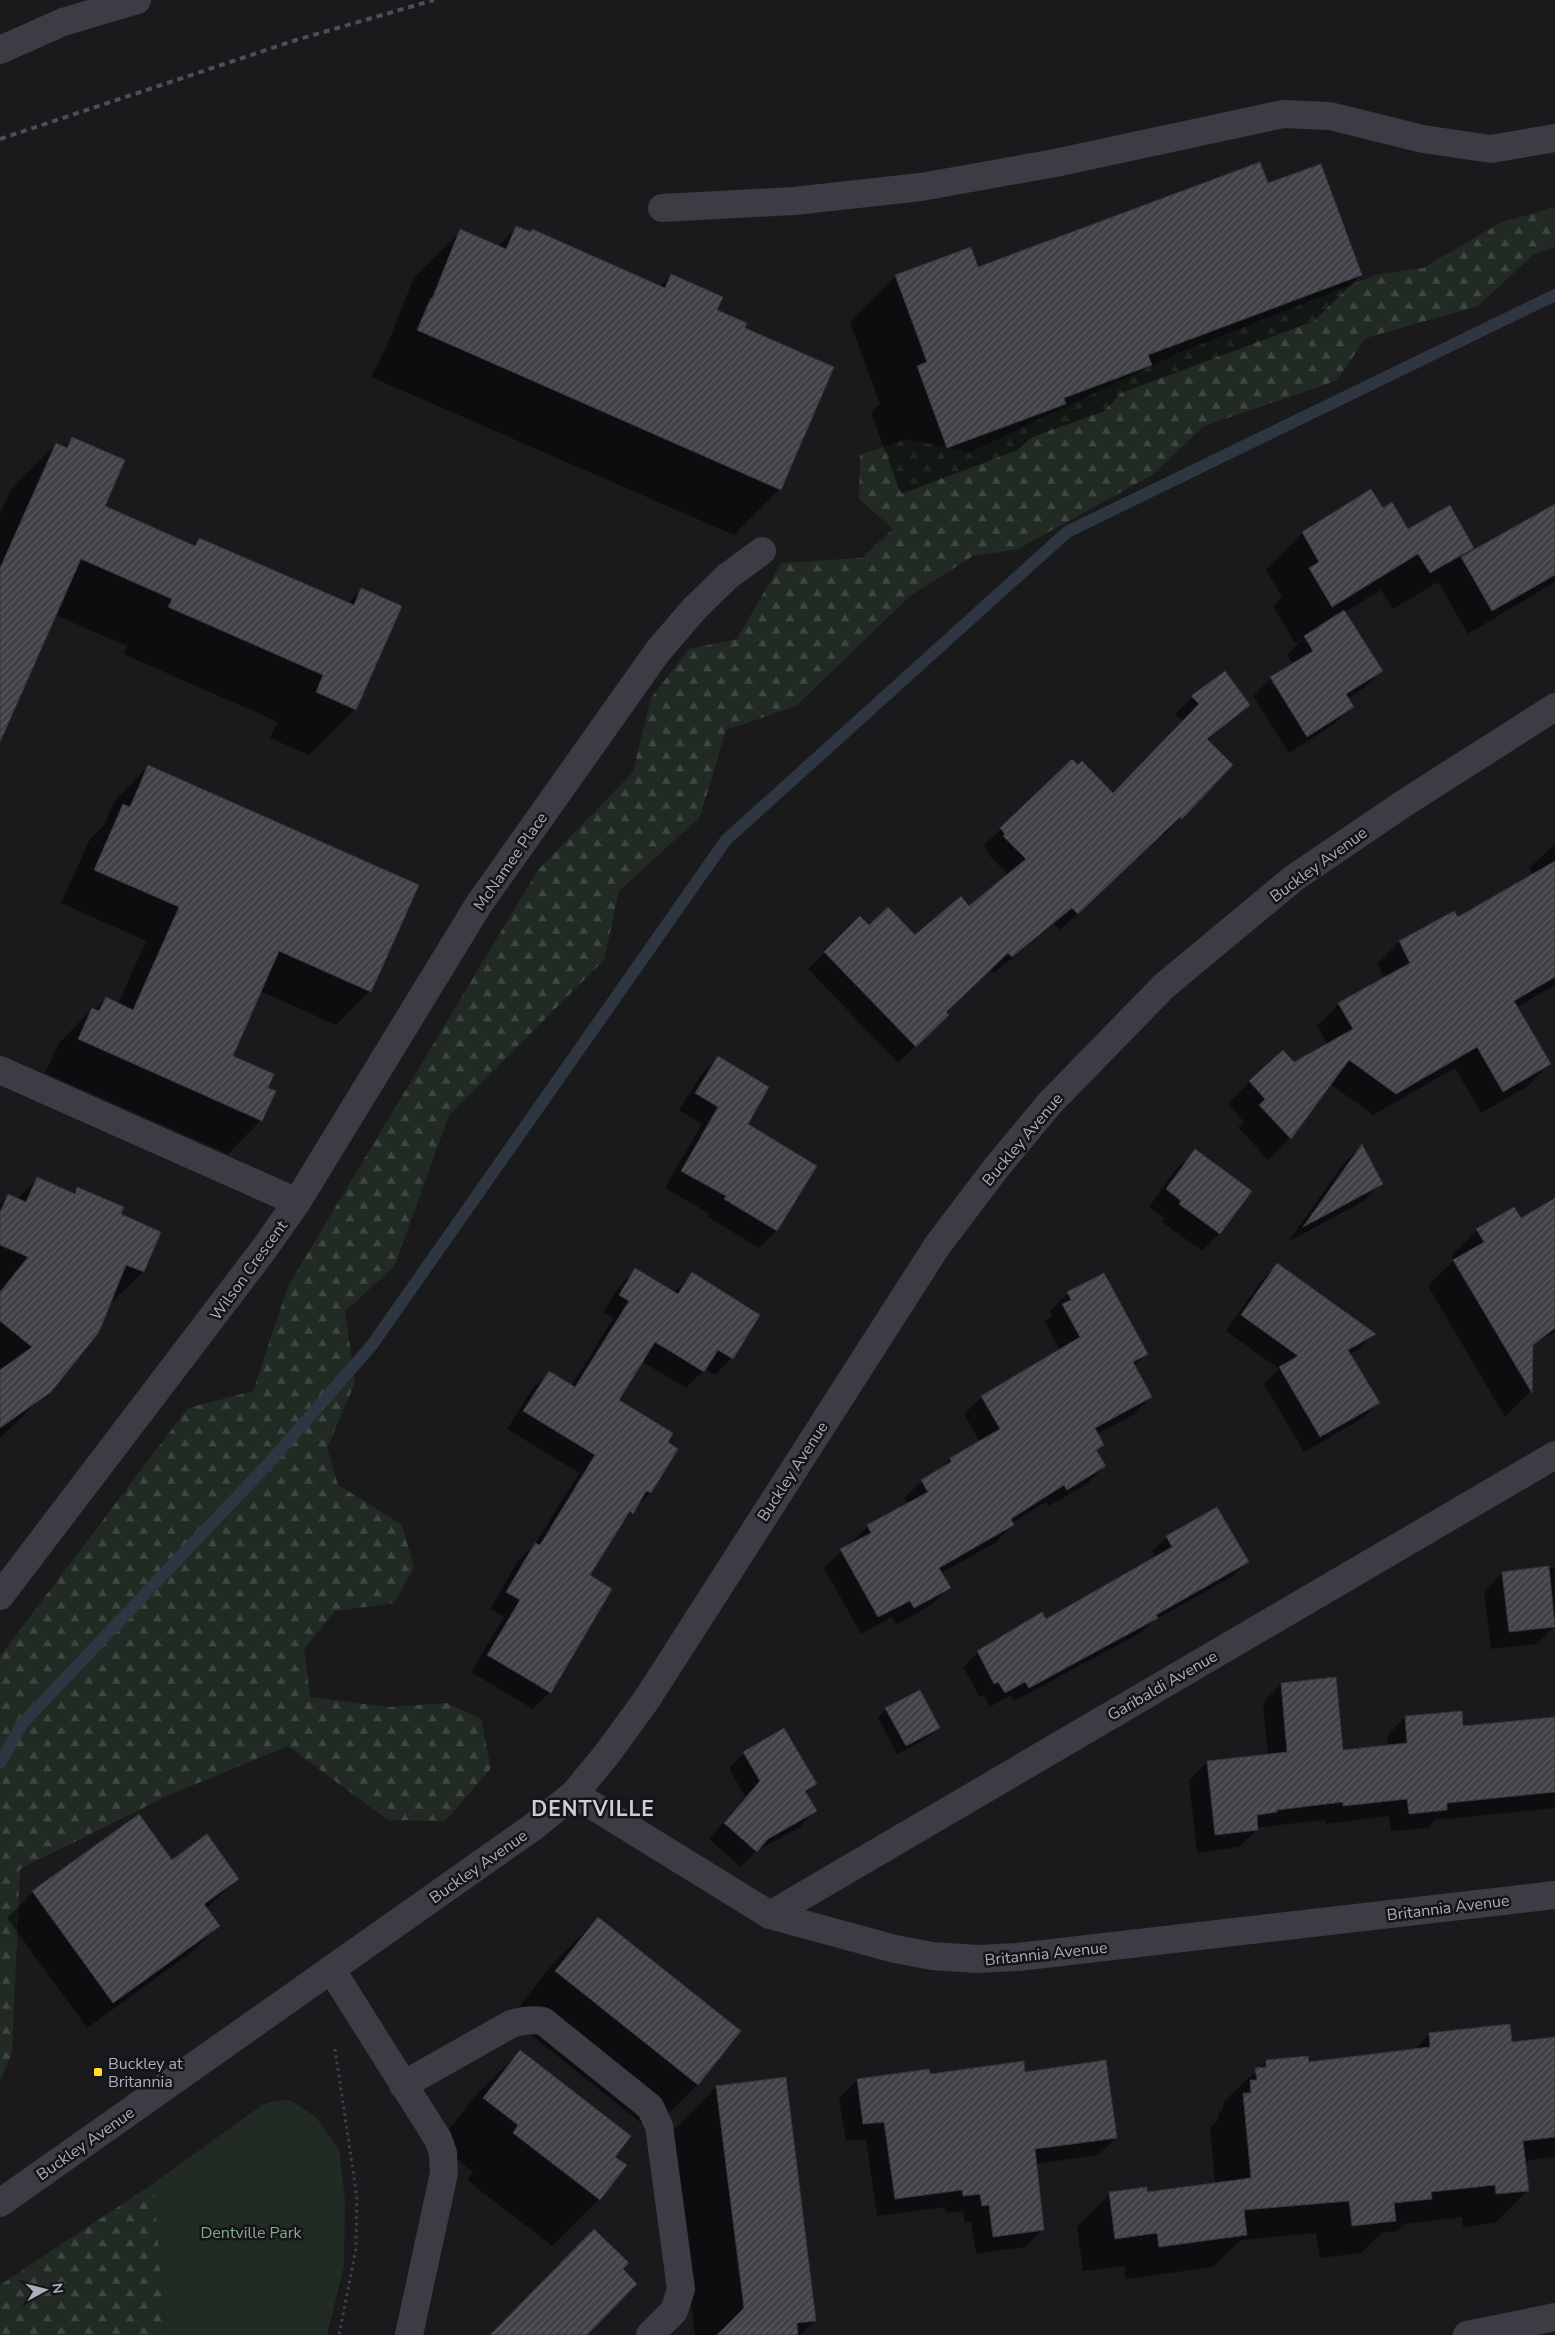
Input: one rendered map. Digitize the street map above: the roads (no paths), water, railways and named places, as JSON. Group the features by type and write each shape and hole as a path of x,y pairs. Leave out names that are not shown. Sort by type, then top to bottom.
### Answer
{"street":[{"path":"0,50 63,22 137,0"},
{"path":"662,208 794,201 921,187 1055,163 1283,114 1330,116 1423,139 1491,150 1555,138"},
{"name":"McNamee Place","path":"297,1202 479,904 658,651 695,608 728,576 762,551"},
{"name":"Buckley Avenue","path":"0,2203 532,1827 574,1794 607,1754 647,1699 937,1246 996,1168 1049,1104 1164,986 1294,878 1406,802 1555,707"},
{"name":"Wilson Crescent","path":"0,1070 297,1202 238,1285 0,1596"},
{"name":"Garibaldi Avenue","path":"770,1915 1555,1455"},
{"name":"Britannia Avenue","path":"574,1794 770,1915 895,1949 932,1956 977,1959 1018,1957 1555,1895"},
{"path":"331,1969 438,2139 443,2153 444,2174 409,2335"},
{"path":"404,2085 511,2024 524,2020 534,2020 543,2021 650,2107 659,2126 681,2289 674,2311 650,2335"},
{"path":"1467,2335 1555,2317"}],"waterway":[{"path":"0,1763 22,1724 269,1463 372,1345 726,840 1067,532 1555,295"}],"railway":[{"path":"0,139 296,40 434,0"}],"place":[{"name":"Buckley at Britannia","path":"98,2072"}],"district":[{"name":"DENTVILLE","path":"593,1809"}],"park label":[{"name":"Dentville Park","path":"251,2232"}]}
